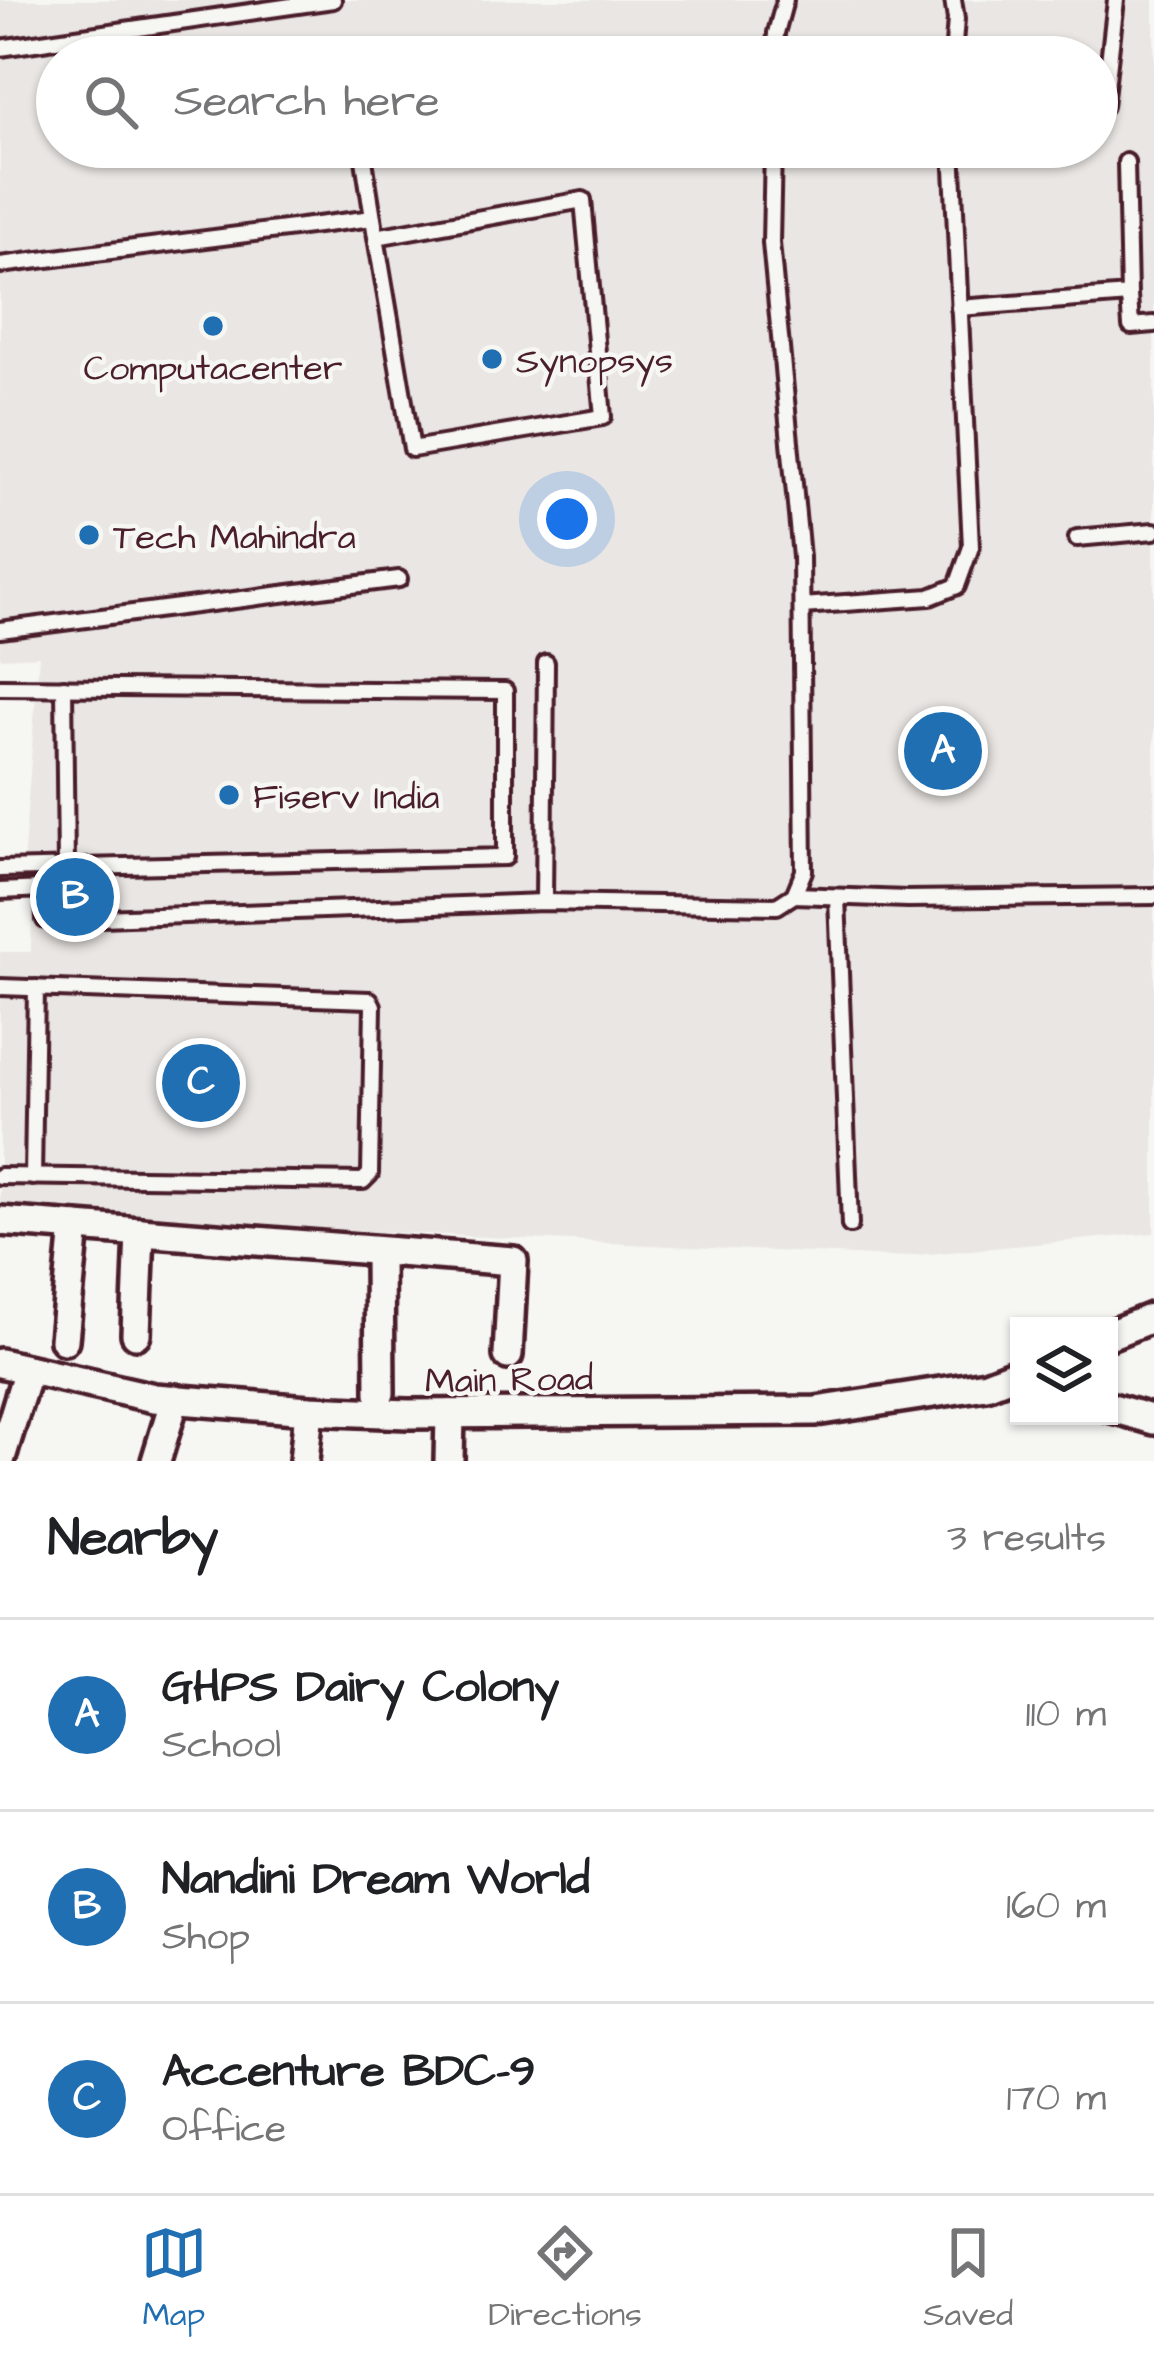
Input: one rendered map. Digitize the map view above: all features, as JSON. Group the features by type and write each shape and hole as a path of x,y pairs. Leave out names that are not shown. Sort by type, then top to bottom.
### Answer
{"street":[{"path":"0,1221 513,1261 508,1355"},
{"path":"64,1340 75,1227"},
{"path":"136,1334 140,1232"},
{"path":"379,1252 380,1393"},
{"path":"1118,1331 1154,1317"},
{"name":"Main Road","path":"0,1363 175,1400 450,1414 816,1411 986,1385 1010,1376"},
{"path":"0,1461 28,1370"},
{"path":"986,1385 1010,1389"},
{"path":"156,1461 175,1400"},
{"path":"304,1461 309,1410"},
{"path":"1118,1410 1154,1420"},
{"path":"449,1461 450,1414"}],"lane":[{"path":"83,36 333,0"},
{"path":"776,36 785,0"},
{"path":"953,0 953,36"},
{"path":"1112,36 1116,0"},
{"path":"0,48 36,43"},
{"path":"1126,162 1131,326 1154,324"},
{"path":"365,168 376,237 412,449 603,418 583,200 376,237"},
{"path":"0,891 44,889 45,920 544,902 777,906 794,895 804,871 801,557 771,243 773,168"},
{"path":"802,606 930,597 957,586 971,548 953,168"},
{"path":"0,265 373,218"},
{"path":"959,308 1130,296"},
{"path":"1077,538 1154,531"},
{"path":"0,630 399,579"},
{"path":"544,902 546,663"},
{"path":"0,687 505,691 505,857 0,869"},
{"path":"64,687 66,867"},
{"path":"794,895 908,899 1154,896"},
{"path":"837,897 850,1225"},
{"path":"0,986 370,1000 374,1006 370,1174 363,1181 0,1176"},
{"path":"33,1177 36,988"}],"shaded area":[{"path":"0,0 1154,0 1154,1233 894,1257 0,1213 0,952 31,952 33,879 22,878 39,656 0,658"}],"place":[{"name":"Computacenter","path":"213,326"},
{"name":"Synopsys","path":"492,359"},
{"name":"Tech Mahindra","path":"89,535"},
{"name":"GHPS Dairy Colony","path":"943,751"},
{"name":"Fiserv India","path":"229,795"},
{"name":"Nandini Dream World","path":"75,897"},
{"name":"Accenture BDC-9","path":"201,1083"}]}
